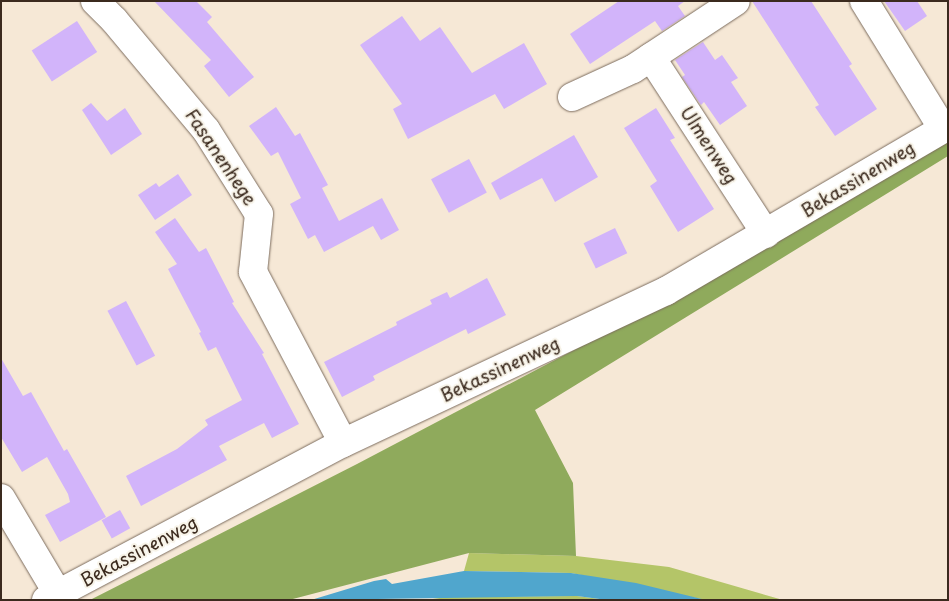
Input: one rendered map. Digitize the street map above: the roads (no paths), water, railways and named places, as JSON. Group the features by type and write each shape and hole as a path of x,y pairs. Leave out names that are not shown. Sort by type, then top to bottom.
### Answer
{"street":[{"name":"Fasanenhege","path":"95,1 114,20 206,130 260,214 253,272 344,443"},
{"path":"572,98 633,69 736,1"},
{"path":"864,1 946,127"},
{"name":"Ulmenweg","path":"651,57 766,234"},
{"name":"Bekassinenweg","path":"52,597 344,443 666,291 946,127"},
{"path":"1,498 52,597"}],"water":[{"path":"464,571 571,573 636,583 706,600 607,600 577,596 311,600 374,581 386,579 392,584"}]}
